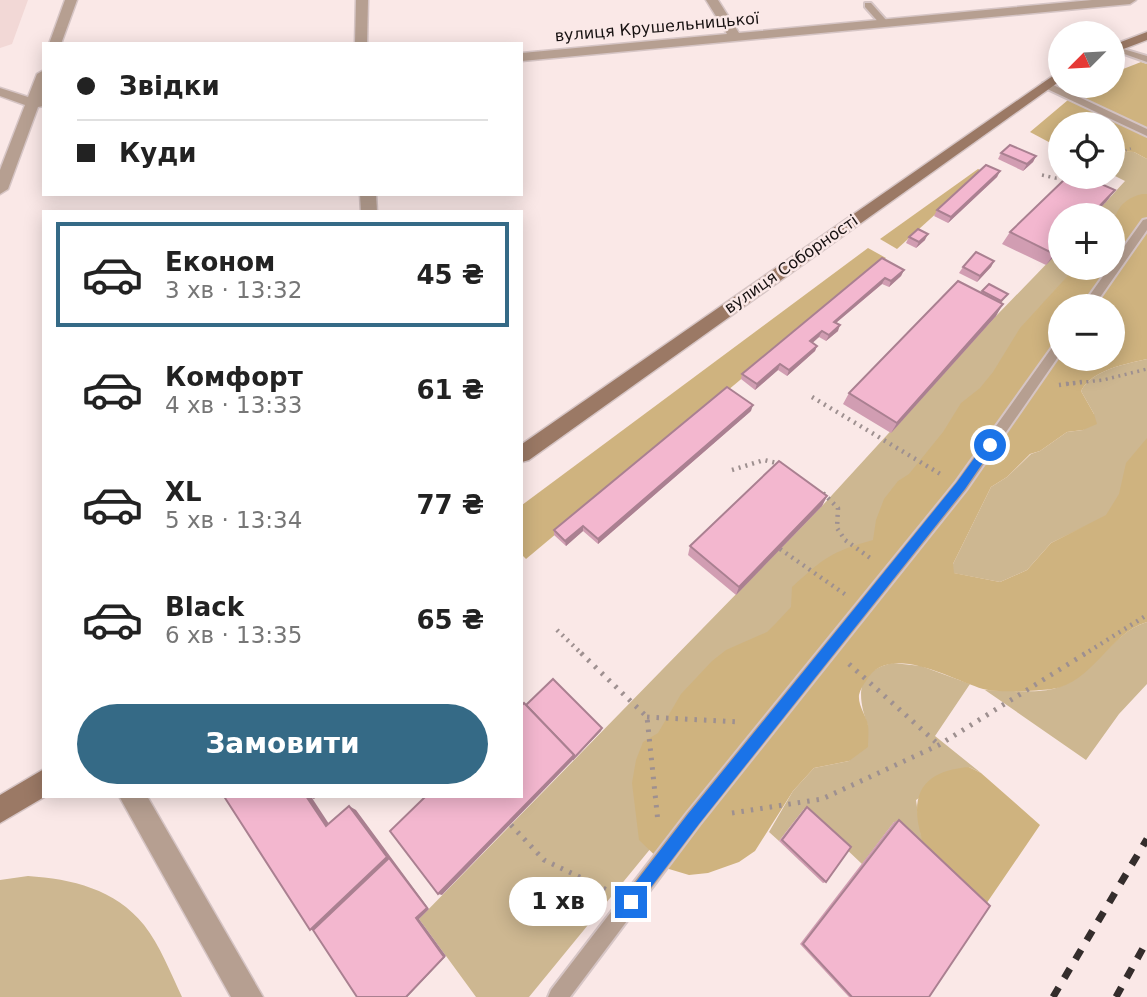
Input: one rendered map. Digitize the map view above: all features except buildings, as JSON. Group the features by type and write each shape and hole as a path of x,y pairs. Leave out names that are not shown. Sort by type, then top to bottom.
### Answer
{"main road":[{"path":"1125,44 1147,36"},
{"name":"вулиця Соборності","path":"523,453 1046,85"},
{"path":"0,810 42,783"}],"street":[{"path":"56,42 71,0"},
{"path":"361,42 362,0"},
{"path":"712,0 735,37"},
{"name":"вулиця Крушельницької","path":"523,57 884,23 1058,3 1130,0"},
{"path":"0,189 38,103 42,84"},
{"path":"0,92 38,103"},
{"path":"133,798 248,997"}],"lane":[{"path":"868,5 884,23"},
{"path":"1125,51 1147,59"},
{"path":"1046,85 1147,133"},
{"path":"1096,294 1147,222"},
{"path":"558,997 693,819 961,486 1048,362"}],"path":[{"path":"1042,175 1048,176"},
{"path":"1032,385 1085,384 1147,369"},
{"path":"812,397 961,486"},
{"path":"732,470 764,460 777,462 787,469"},
{"path":"817,489 837,503 841,516 837,528 845,540 891,573"},
{"path":"780,549 864,607"},
{"path":"693,819 822,799 939,745 1147,615"},
{"path":"557,631 647,717 662,860"},
{"path":"831,648 939,745"},
{"path":"647,717 769,724"},
{"path":"511,825 544,860 631,902"}],"shaded area":[{"path":"0,0 28,0 12,44 0,48"},
{"path":"1141,62 1147,64 1147,129 1125,118 1125,112 1112,112 1082,98 1125,98 1125,68"},
{"path":"1068,100 1094,112 1054,112"},
{"path":"1048,117 1048,142 1030,132"},
{"path":"1125,127 1147,137 1147,159 1134,152 1125,152"},
{"path":"1125,152 1134,152 1147,159 1147,204 1125,235 1125,203 1105,203 1118,189 1125,189"},
{"path":"978,169 983,171 897,249 880,239"},
{"path":"1147,194 1147,359 1125,364 1125,294 1051,294 1064,280 1125,280 1125,203"},
{"path":"868,248 886,258 526,559 523,556 523,504"},
{"path":"1048,262 1048,280 1089,280 1073,294 1048,294 1048,325 954,478 529,997 476,997 419,919 822,506"},
{"path":"1048,297 1048,371 1106,371 1093,378 1081,391 1097,424 1083,430 1067,432 1040,451 1030,454 1007,477 991,487 953,564 954,573 1000,582 1027,570 1051,543 1106,515 1119,494 1126,463 1147,438 1147,622 1122,636 1079,678 1052,689 983,689 938,672 905,664 889,664 876,669 859,695 868,725 868,747 849,761 814,768 793,791 755,851 739,862 708,873 689,875 669,869 639,840 632,783 643,742 658,733 681,694 712,661 726,650 767,632 777,622 791,607 792,587 803,577 837,552 873,540 876,520 884,499 898,481 909,474 943,432 961,403 980,388 993,372 1020,328"},
{"path":"1147,359 1147,560 1094,522 1051,543 1027,570 1000,582 953,573 953,564 991,487 1007,477 1031,454 1040,451 1067,432 1083,430 1094,414 1081,391 1101,373 1125,371 1125,364"},
{"path":"1147,622 1147,684 1119,714 1086,760 985,690 1040,691 1056,688 1081,675 1123,635"},
{"path":"893,663 921,666 970,684 935,736 981,773 969,767 916,800 921,835 928,854 894,822 862,864 804,809 779,841 769,832 793,791 814,768 849,761 868,726 861,695 865,679 872,672"},
{"path":"969,767 981,773 1040,825 984,907 933,859 924,846 918,822 919,798 928,781 945,772"},
{"path":"28,876 76,883 106,894 120,903 150,933 182,997 0,997 0,880"}],"railway":[{"path":"1053,997 1147,839"},
{"path":"1116,997 1147,941"}],"route":[{"path":"631,902 693,819 961,486 990,445"}]}
